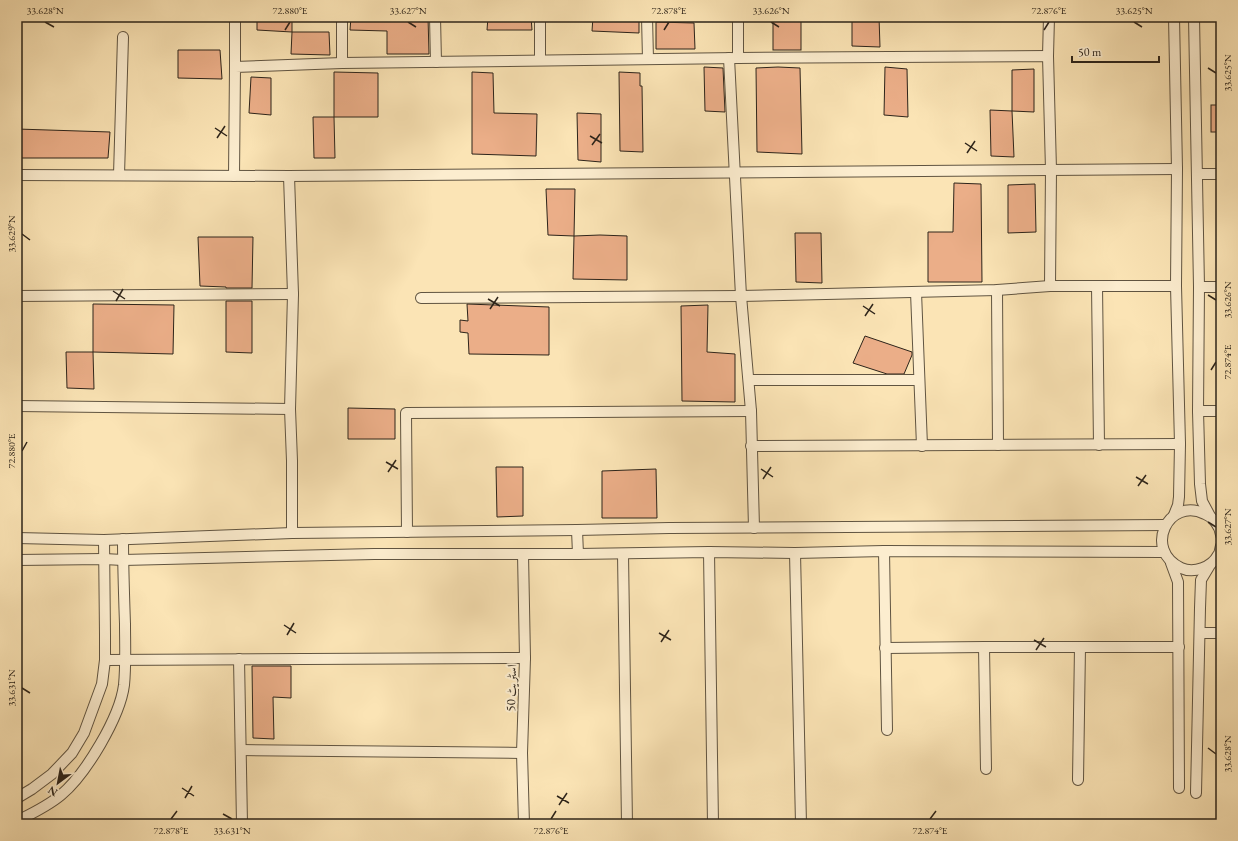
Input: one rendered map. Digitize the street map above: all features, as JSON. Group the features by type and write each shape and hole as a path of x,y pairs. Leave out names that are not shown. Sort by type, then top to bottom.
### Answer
{"street":[{"path":"234,176 235,17"},
{"path":"342,17 342,63"},
{"path":"435,17 436,62"},
{"path":"540,17 540,60"},
{"path":"647,17 648,58"},
{"path":"738,17 734,58 735,174 741,296 751,411 754,528"},
{"path":"1049,17 1048,56 1051,170 1050,286"},
{"path":"1174,17 1177,169 1176,286 1180,444 1179,497 1174,515 1165,525 1162,538 1164,552 1172,563 1178,582 1179,788"},
{"path":"1194,17 1199,287 1198,412 1201,492 1202,501 1210,516 1221,531"},
{"path":"119,175 122,37"},
{"path":"235,67 342,63 648,58 1048,56"},
{"path":"17,175 288,176 735,174 1177,169"},
{"path":"1196,174 1221,174"},
{"path":"288,176 293,294 290,409 292,533"},
{"path":"421,298 741,296 998,290 1050,286 1176,286"},
{"path":"1098,286 1099,445"},
{"path":"1199,287 1221,287"},
{"path":"998,290 998,445"},
{"path":"916,292 922,446"},
{"path":"17,296 293,294"},
{"path":"749,380 919,380"},
{"path":"17,406 290,409"},
{"path":"407,532 406,413 751,411"},
{"path":"1198,412 1221,411"},
{"path":"752,446 1180,444"},
{"path":"1174,515 1186,510 1198,510 1210,516"},
{"path":"17,538 104,540 123,538 292,533 1165,525"},
{"path":"577,530 578,554"},
{"path":"17,821 43,808 62,794 87,764 109,729 117,712 124,687 126,660 123,538"},
{"path":"17,798 52,774 72,753 84,733 102,684 105,660 104,540"},
{"path":"17,560 123,560 374,554 623,554 709,552 794,553 884,551 1164,552"},
{"path":"884,551 887,730"},
{"path":"709,552 713,824"},
{"path":"1196,793 1202,580 1210,565 1220,552"},
{"path":"794,553 801,824"},
{"name":"اسٹریٹ 50","path":"523,554 525,658 522,753 524,824"},
{"path":"623,554 627,824"},
{"path":"1172,563 1183,569 1197,570 1210,565"},
{"path":"1200,633 1221,633"},
{"path":"984,647 986,769"},
{"path":"1078,780 1080,647"},
{"path":"885,648 1179,647"},
{"path":"105,660 525,658"},
{"path":"239,659 242,824"},
{"path":"241,750 522,753"}],"building":[{"path":"257,17 292,17 292,32 257,30"},
{"path":"351,17 428,17 429,54 387,54 387,31 350,30"},
{"path":"488,17 531,17 532,30 487,30"},
{"path":"593,17 639,17 639,33 592,31"},
{"path":"773,17 801,17 801,50 773,50"},
{"path":"852,17 879,17 880,47 852,46"},
{"path":"656,22 694,23 695,49 656,49"},
{"path":"292,32 329,32 330,55 291,54"},
{"path":"178,50 220,50 222,79 178,78"},
{"path":"704,67 723,68 725,112 705,111"},
{"path":"885,67 907,69 908,117 884,115"},
{"path":"756,68 800,68 802,154 757,152"},
{"path":"1034,69 1034,112 1012,111 1012,70"},
{"path":"334,72 378,73 378,117 334,117"},
{"path":"472,72 493,73 494,113 537,114 536,156 472,154"},
{"path":"619,72 640,73 640,86 642,86 643,152 620,151"},
{"path":"251,77 271,78 271,115 249,113"},
{"path":"1211,105 1221,105 1221,132 1211,132"},
{"path":"990,110 1012,111 1014,157 991,156"},
{"path":"577,113 601,114 601,162 578,160"},
{"path":"313,117 334,117 335,158 314,158"},
{"path":"17,129 110,132 108,158 17,158"},
{"path":"954,183 981,184 982,282 928,282 928,232 953,232"},
{"path":"1035,184 1036,232 1008,233 1008,185"},
{"path":"546,189 575,189 574,236 548,235"},
{"path":"795,233 821,233 822,283 796,282"},
{"path":"574,236 627,236 627,280 573,279"},
{"path":"198,237 253,237 252,288 200,286"},
{"path":"226,301 252,301 252,353 226,352"},
{"path":"93,304 174,305 173,354 93,352"},
{"path":"467,304 549,307 549,355 469,354 468,333 460,332 460,320 468,321"},
{"path":"708,305 707,352 735,354 735,402 682,401 681,306"},
{"path":"865,336 912,352 904,374 887,374 853,363"},
{"path":"66,352 93,352 94,389 67,388"},
{"path":"348,408 395,409 395,439 348,439"},
{"path":"496,467 523,467 523,516 497,517"},
{"path":"656,469 657,518 602,518 602,471"},
{"path":"252,666 291,666 291,698 273,697 274,739 253,738"}]}
